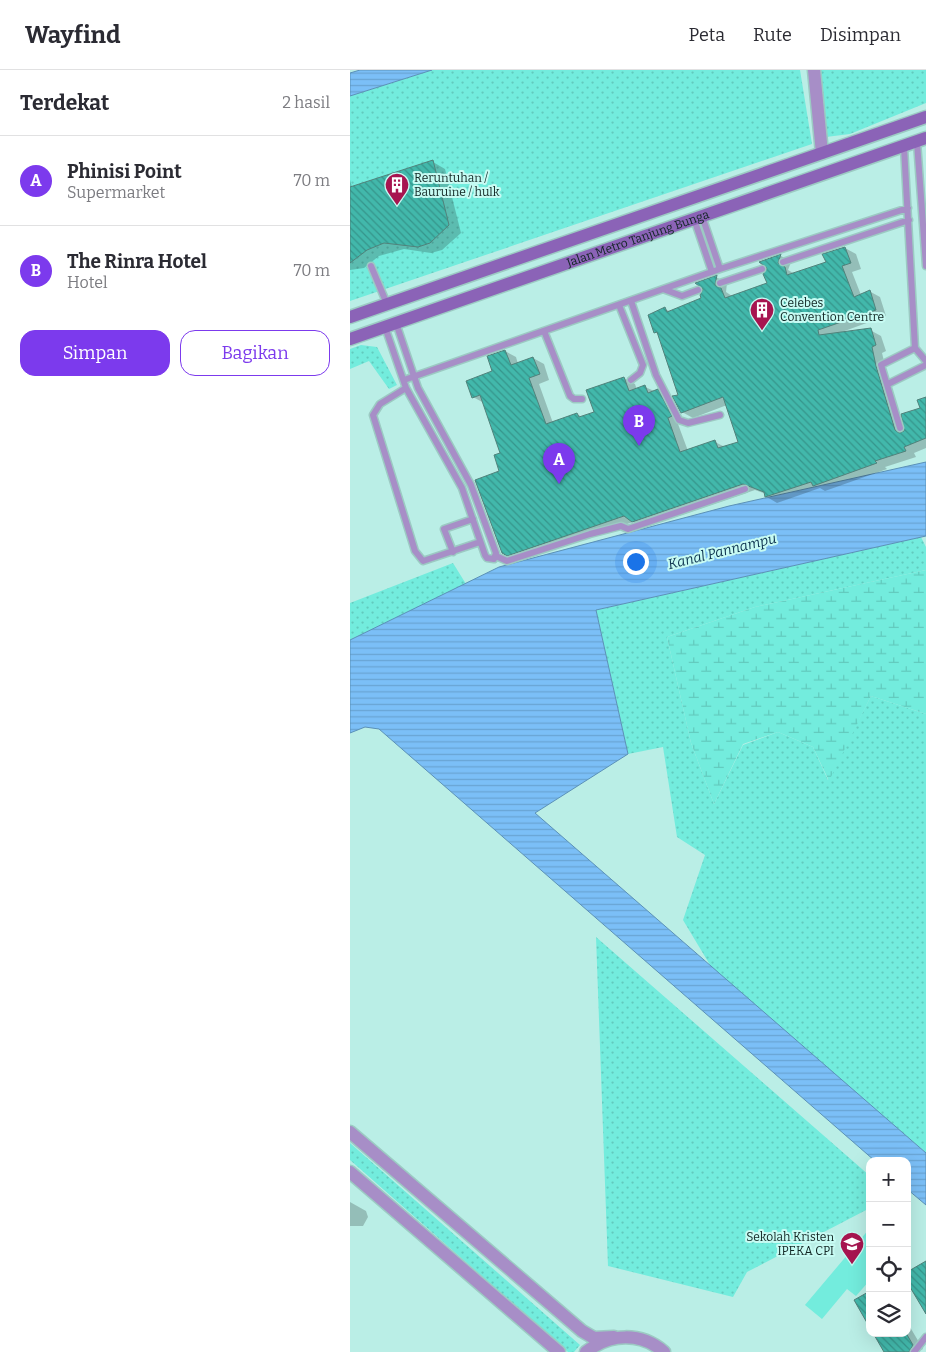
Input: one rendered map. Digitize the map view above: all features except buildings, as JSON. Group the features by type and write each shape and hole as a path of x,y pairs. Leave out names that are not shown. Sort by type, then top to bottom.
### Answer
{"main road":[{"name":"Jalan Metro Tanjung Bunga","path":"350,317 926,117"},
{"name":"Jalan Metro Tanjung Bunga","path":"350,339 922,140"},
{"path":"690,198 698,217"}],"street":[{"path":"814,70 822,153"},
{"path":"350,1132 582,1331 594,1338 635,1337 654,1344 664,1352"},
{"path":"350,1172 559,1352"},
{"path":"586,1352 595,1345 614,1337"}],"lane":[{"path":"922,140 926,266"},
{"path":"888,384 926,363 915,348 904,147"},
{"path":"404,380 720,269 908,208"},
{"path":"698,217 720,269"},
{"path":"698,217 712,272"},
{"path":"783,262 909,220"},
{"path":"371,266 386,304"},
{"path":"720,283 762,269"},
{"path":"663,289 682,296 698,290"},
{"path":"631,301 656,376 680,420 688,423 720,415"},
{"path":"619,305 643,365 640,373 631,380"},
{"path":"390,325 414,376 471,485 496,556 507,561 521,558 590,534 621,526 628,529 745,490"},
{"path":"390,325 406,388 462,488 487,558 490,560 496,556"},
{"path":"544,331 570,396 574,399 582,399"},
{"path":"900,428 881,365 915,348"},
{"path":"406,388 375,409 373,415 378,436 420,560 423,561 480,542"},
{"path":"446,459 455,455"},
{"path":"452,552 444,529 472,519"},
{"path":"914,1352 926,1337"}],"green space":[{"path":"432,70 800,70 812,144 350,301 350,96"},
{"path":"820,70 926,70 926,103 850,134 826,137"},
{"path":"361,345 377,347 397,385 389,389 369,361 350,369 350,349"},
{"path":"921,537 926,547 926,570 755,607 667,637 691,743 714,804 743,745 778,732 813,747 828,780 871,696 926,714 926,1153 713,970 683,920 705,855 677,837 663,747 628,754 596,610"},
{"path":"453,563 466,584 350,640 350,603"},
{"path":"926,570 926,714 871,696 829,781 813,747 778,732 743,744 714,804 691,743 667,637 755,607"},
{"path":"596,937 866,1173 866,1210 747,1272 733,1297 608,1266"},
{"path":"350,1143 580,1345 574,1352 568,1352 350,1160"},
{"path":"866,1233 866,1285 856,1296 847,1289 822,1319 805,1305"}],"water":[{"path":"360,70 432,70 350,96 350,73"},
{"name":"Kanal Pannampu","path":"926,462 926,536 596,610 628,754 535,813 926,1153 926,1205 911,1192 911,1157 870,1157 379,729 365,727 350,733 350,640 499,567 729,506"}],"place":[{"name":"Reruntuhan / Bauruine / hulk","path":"397,206"},
{"name":"Celebes Convention Centre","path":"762,331"},
{"name":"The Rinra Hotel","path":"639,446"},
{"name":"Phinisi Point","path":"559,484"},
{"name":"Sekolah Kristen IPEKA CPI","path":"852,1265"}]}
